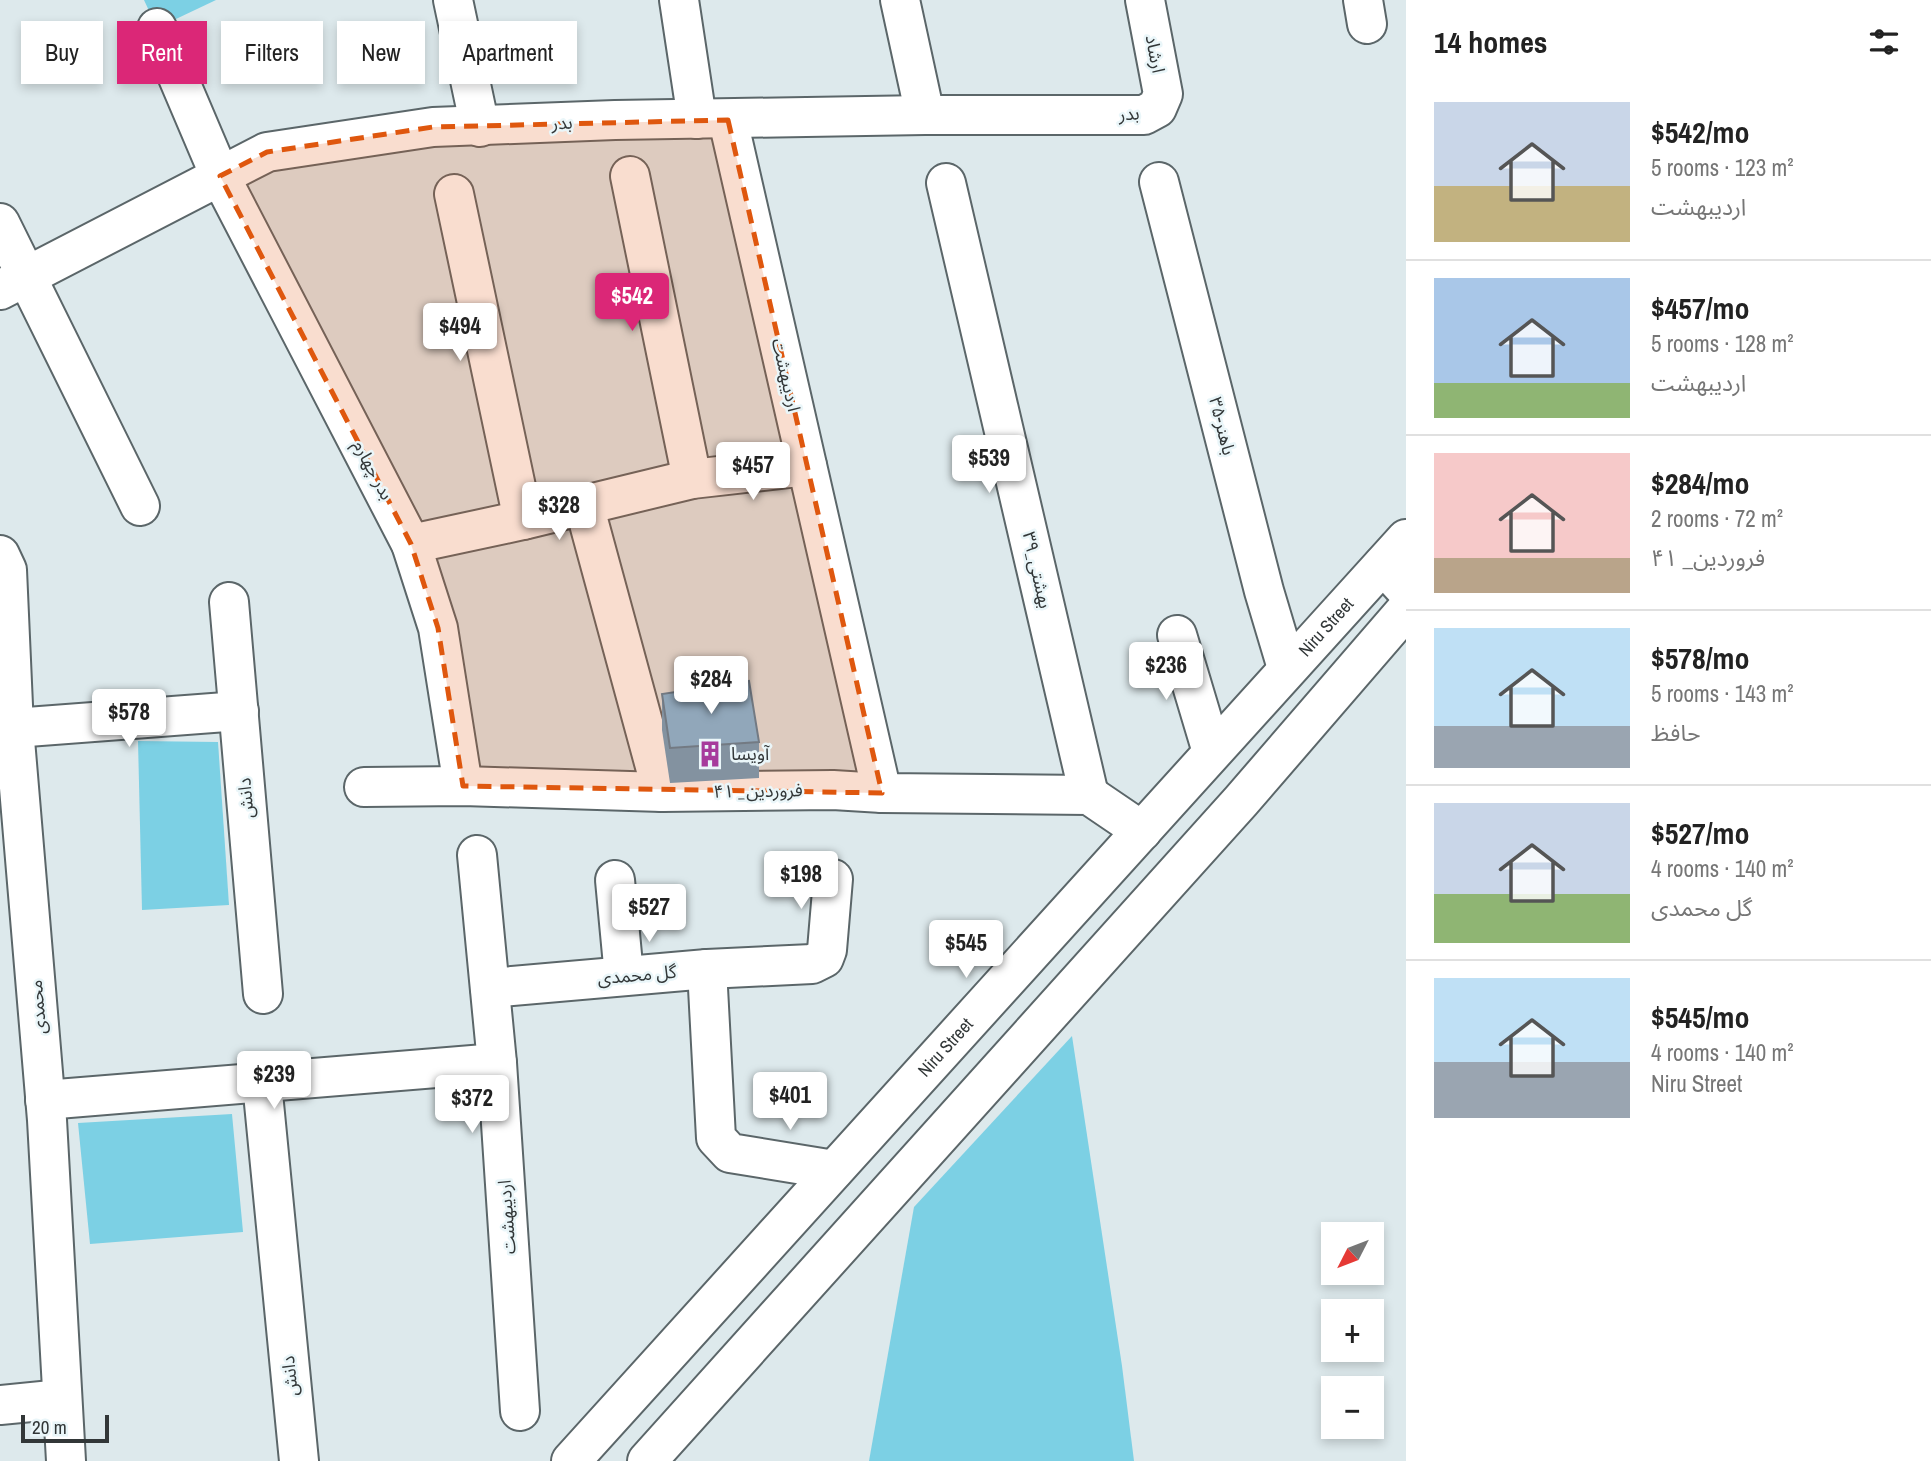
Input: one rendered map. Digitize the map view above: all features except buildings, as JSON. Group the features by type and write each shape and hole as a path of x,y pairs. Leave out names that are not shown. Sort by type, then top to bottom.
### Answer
{"street":[{"path":"453,0 480,127"},
{"name":"اردیبهشت","path":"679,0 807,466 882,793"},
{"path":"901,0 925,115"},
{"name":"ارشاد","path":"1145,0 1163,94 1157,108"},
{"name":"بدر چهارم","path":"181,84 220,176 411,544 438,628 463,786"},
{"name":"بدر","path":"13,283 267,152 433,127 615,120 925,115 1144,116 1157,108"},
{"path":"630,176 692,479"},
{"name":"۳۵-باهنر","path":"1159,182 1264,591 1287,668"},
{"name":"۳۹_بهشتی","path":"946,183 1089,795"},
{"path":"454,194 523,520"},
{"path":"0,223 13,283 140,506"},
{"path":"411,544 692,479 807,466"},
{"path":"584,505 662,792"},
{"name":"Niru Street","path":"571,1461 1287,668 1398,565"},
{"name":"محمدی","path":"2,566 45,1101 66,1461"},
{"name":"دانش","path":"229,602 263,994"},
{"path":"647,1461 1241,802 1406,610"},
{"path":"1177,635 1212,752"},
{"path":"14,728 239,711"},
{"name":"۴۱ _فروردین","path":"364,788 463,786 662,792 833,790 1089,795"},
{"path":"1089,795 1142,831"},
{"name":"اردیبهشت","path":"477,855 497,1063 520,1412"},
{"name":"گل محمدی","path":"490,988 707,968 812,964 824,958 827,950 833,879"},
{"path":"615,880 624,976"},
{"path":"707,968 716,1138 730,1153 834,1170"},
{"path":"45,1101 497,1063"},
{"name":"دانش","path":"262,1083 299,1461"},
{"path":"0,1405 62,1399"}],"highlighted area":[{"path":"728,120 882,793 463,786 438,628 411,544 220,176 267,152 433,127"}],"shaded area":[{"path":"144,0 216,0 172,21 154,21"},
{"path":"138,741 218,742 229,905 142,910"},
{"path":"1072,1036 1134,1461 869,1461 914,1207"},
{"path":"232,1114 243,1232 90,1244 78,1123"}],"place":[{"name":"آویسا","path":"710,754"}]}
